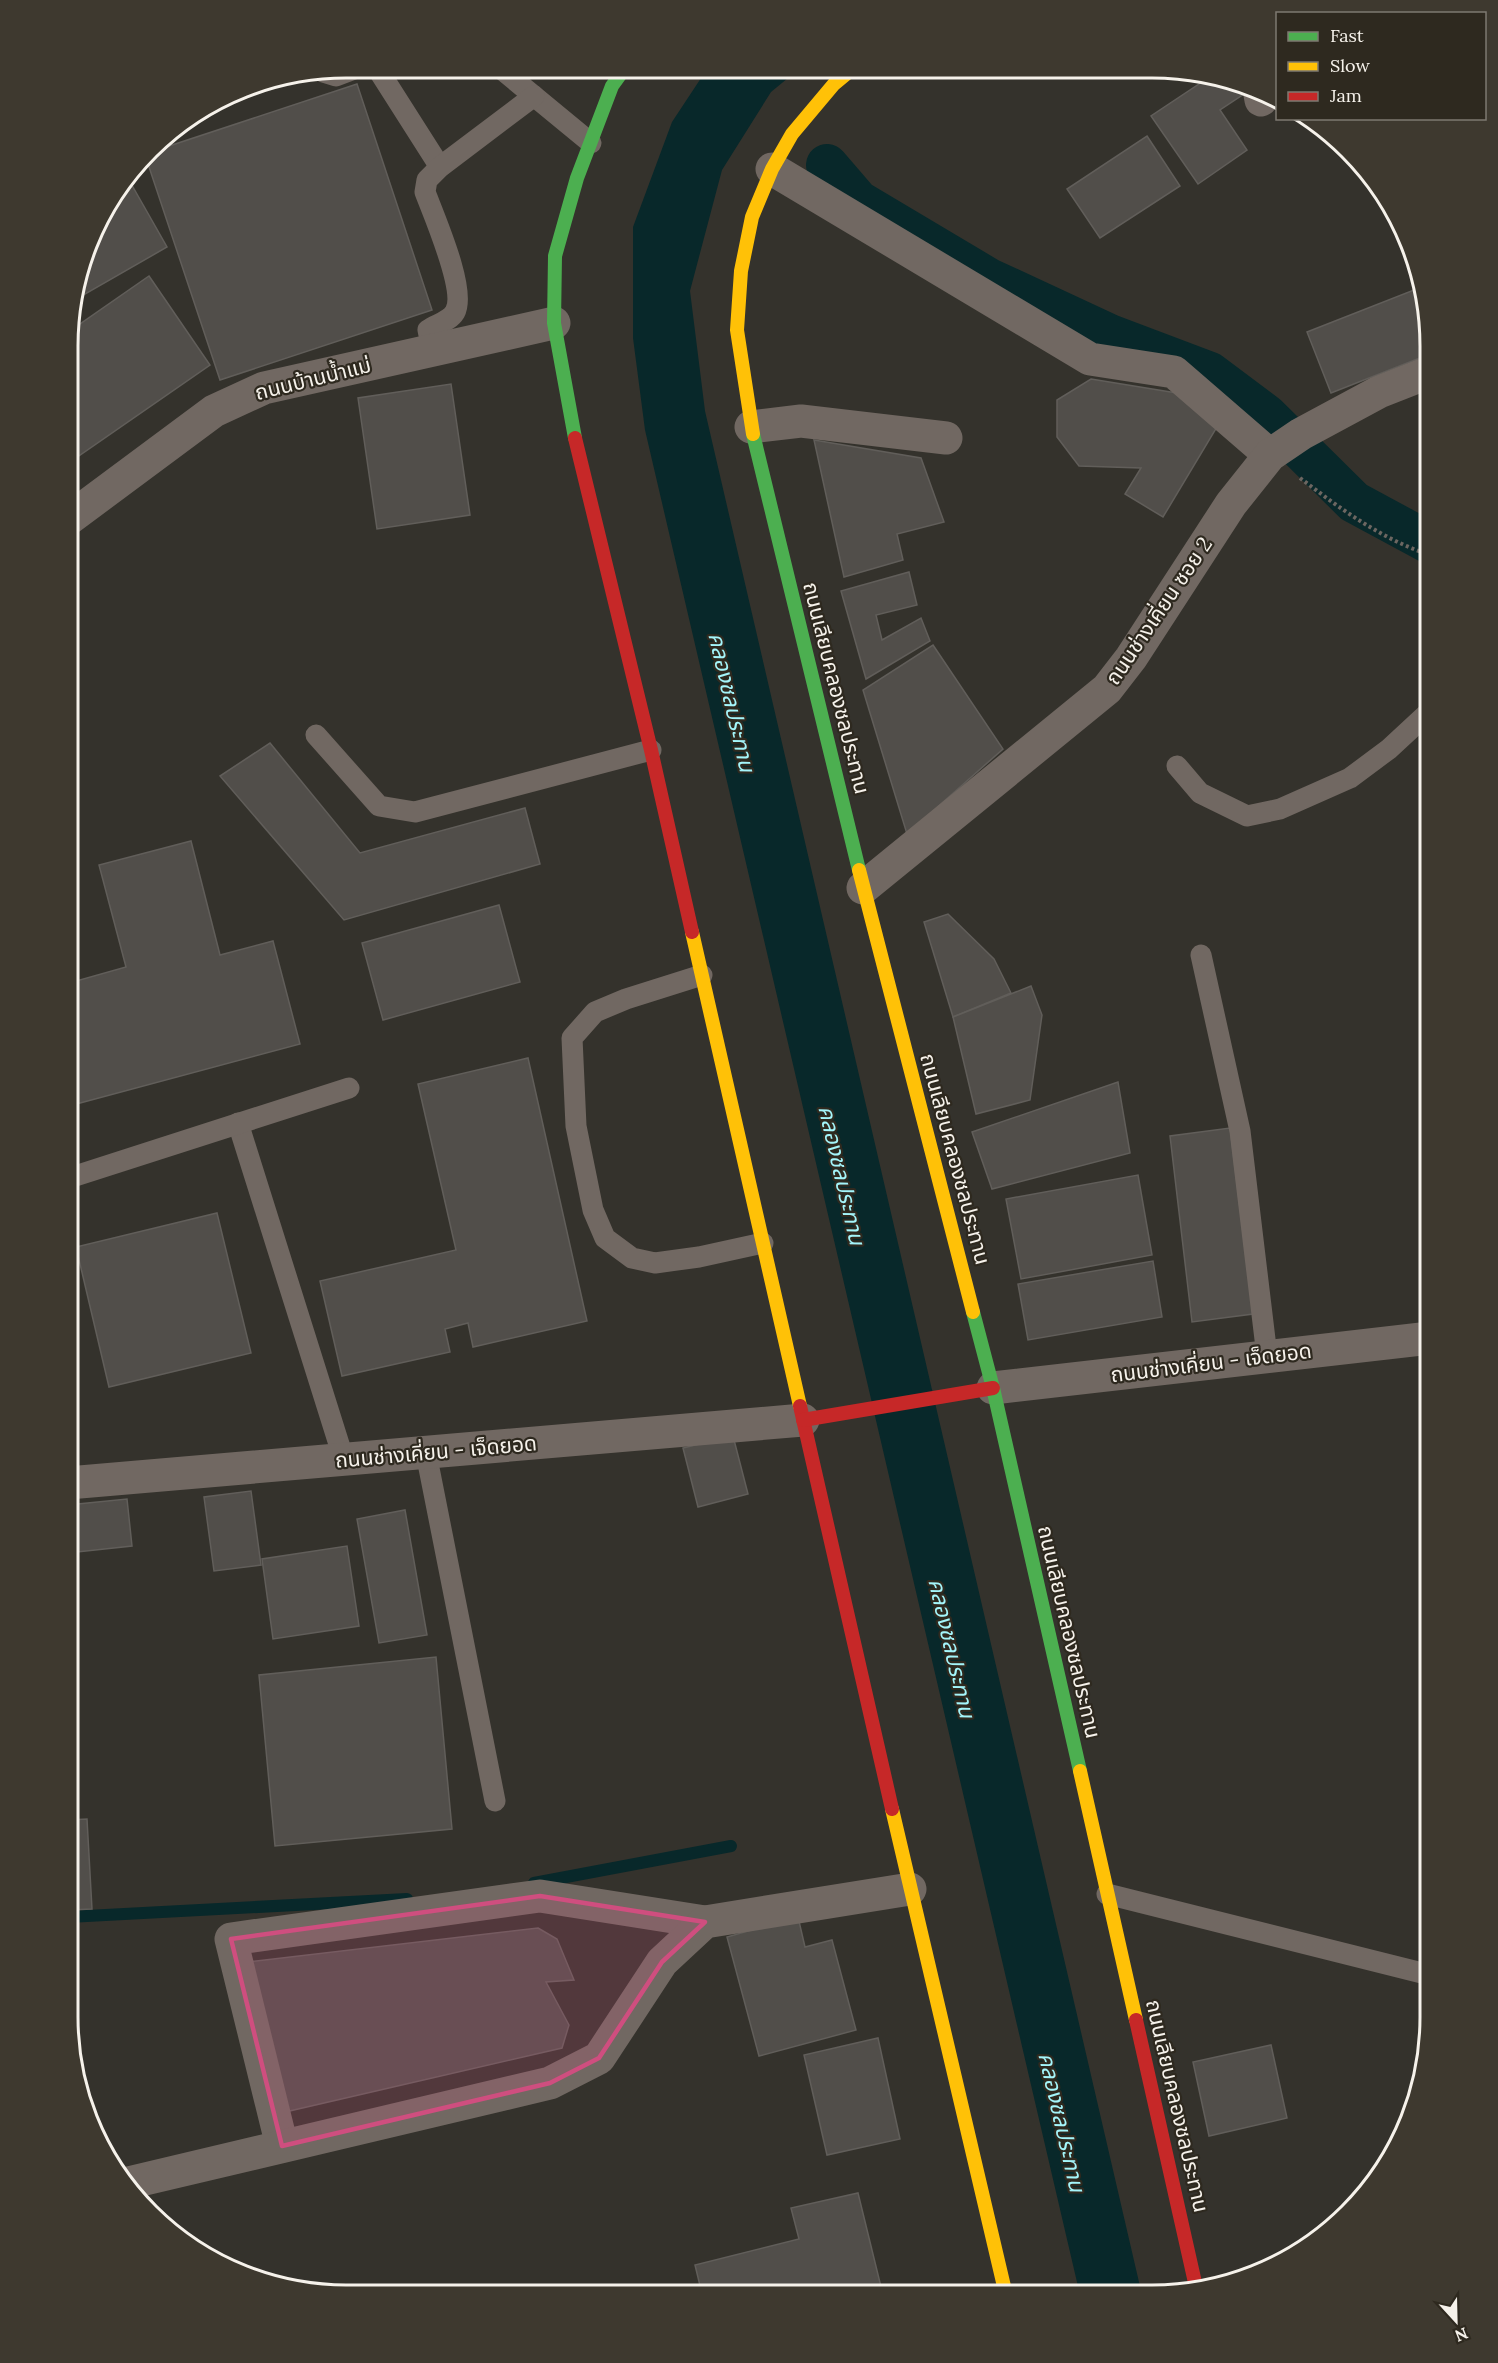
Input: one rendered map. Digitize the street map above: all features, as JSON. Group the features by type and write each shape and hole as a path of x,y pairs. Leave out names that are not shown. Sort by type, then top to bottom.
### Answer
{"main road":[{"path":"618,78 612,86 578,178 555,256 554,323 569,411 651,750 910,1889 1004,2285"},
{"name":"ถนนเลียบคลองชลประทาน","path":"841,78 792,134 772,169 752,217 741,271 737,330 752,427 863,888 993,1388 1195,2282"},
{"path":"803,1420 993,1388"}],"street":[{"path":"772,169 1090,359 1174,372 1270,455"},
{"name":"ถนนบ้านน้ำแม่","path":"78,512 214,411 264,388 554,323"},
{"name":"ถนนช่างเคี่ยน ซอย 2","path":"863,888 1107,689 1131,658 1231,504 1270,455 1301,434 1379,392 1420,376"},
{"path":"752,427 801,421 946,438"},
{"name":"ถนนช่างเคี่ยน - เจ็ดยอด","path":"993,1388 1420,1339"},
{"name":"ถนนช่างเคี่ยน - เจ็ดยอด","path":"78,1482 803,1420"},
{"path":"282,2146 231,1939 540,1896 705,1922 910,1889"},
{"path":"134,2181 550,2083 599,2058 662,1962 705,1922"}],"lane":[{"path":"383,78 440,167"},
{"path":"513,78 591,143"},
{"path":"432,350 428,330 452,316 458,299 457,283 425,192 427,180 440,167 534,96"},
{"path":"1177,766 1200,793 1247,816 1280,809 1350,778 1389,749 1420,720"},
{"path":"316,735 379,806 415,812 651,750"},
{"path":"1201,955 1240,1131 1267,1356"},
{"path":"702,975 626,999 595,1012 572,1038 576,1126 593,1210 605,1238 632,1258 655,1263 699,1257 763,1243"},
{"path":"78,1175 349,1088"},
{"path":"238,1123 344,1460"},
{"path":"426,1453 495,1801"},
{"path":"1107,1894 1420,1972"}],"path":[{"path":"1270,455 1350,516 1408,548 1420,552"}],"highlighted area":[{"path":"540,1896 705,1922 662,1962 599,2058 550,2083 282,2146 231,1939"}],"water":[{"name":"คลองชลประทาน","path":"701,78 788,78 771,92 722,170 690,291 705,411 1140,2285 1078,2285 645,430 633,338 633,227 672,122"}],"building":[{"path":"1201,83 1238,92 1244,94 1220,110 1247,150 1198,184 1151,116"},
{"path":"357,84 432,310 220,380 148,166 167,147"},
{"path":"1147,136 1180,186 1100,238 1067,189"},
{"path":"132,185 167,247 83,295 98,244 114,212"},
{"path":"149,276 210,365 78,456 79,325"},
{"path":"1414,290 1418,311 1420,358 1331,393 1307,332"},
{"path":"1091,379 1189,395 1220,422 1163,517 1125,494 1141,468 1079,466 1057,437 1057,400"},
{"path":"451,384 470,515 377,529 358,398"},
{"path":"814,440 921,458 944,522 897,534 903,560 844,577"},
{"path":"909,572 917,605 876,615 882,640 921,618 930,641 866,679 841,591"},
{"path":"933,645 1003,749 907,834 863,690"},
{"path":"270,743 360,853 525,808 540,864 344,920 220,776"},
{"path":"191,841 220,955 273,941 300,1044 78,1104 78,980 126,967 99,865"},
{"path":"499,905 520,982 383,1020 362,943"},
{"path":"948,914 994,959 1011,993 953,1017 924,922"},
{"path":"1031,986 1042,1015 1030,1100 976,1114 953,1017"},
{"path":"528,1058 587,1321 473,1347 468,1323 445,1329 450,1352 342,1376 320,1281 456,1250 418,1084"},
{"path":"1118,1082 1130,1153 992,1189 972,1132"},
{"path":"1230,1128 1253,1314 1192,1322 1170,1136"},
{"path":"1138,1175 1152,1255 1021,1279 1006,1199"},
{"path":"217,1213 251,1353 109,1387 78,1255 78,1247"},
{"path":"1153,1261 1162,1317 1028,1340 1018,1284"},
{"path":"733,1436 748,1494 698,1507 683,1448"},
{"path":"251,1491 261,1565 214,1571 204,1497"},
{"path":"127,1499 132,1546 78,1552 78,1504"},
{"path":"405,1510 427,1635 379,1643 357,1519"},
{"path":"347,1546 359,1626 273,1639 262,1559"},
{"path":"436,1657 452,1829 275,1846 259,1675"},
{"path":"78,1819 87,1819 92,1909 78,1910"},
{"path":"798,1917 805,1947 832,1940 856,2030 759,2056 727,1937"},
{"path":"538,1928 557,1939 574,1980 546,1982 569,2025 562,2048 285,2112 247,1962"},
{"path":"878,2038 900,2139 827,2155 804,2055"},
{"path":"1271,2045 1287,2118 1209,2136 1193,2062"},
{"path":"858,2193 881,2285 700,2285 695,2265 799,2239 791,2208"}],"waterway":[{"path":"827,165 858,201 989,279 1112,336 1210,373 1266,415 1354,502 1420,538"},
{"path":"534,1883 731,1846"},
{"path":"78,1916 407,1899"}],"traffic: fast":[{"path":"575,438 554,323 555,256 577,178 612,86 618,78"},
{"path":"753,434 859,870"},
{"path":"973,1312 993,1388 1080,1771"}],"traffic: slow":[{"path":"753,434 737,330 741,271 752,217 772,169 792,134 841,78"},
{"path":"859,870 973,1312"},
{"path":"692,932 800,1406"},
{"path":"1080,1771 1136,2020"},
{"path":"892,1809 1004,2285"}],"traffic: jam":[{"path":"575,438 651,750 692,932"},
{"path":"803,1420 993,1388"},
{"path":"800,1406 892,1809"},
{"path":"1136,2020 1195,2282"}]}
